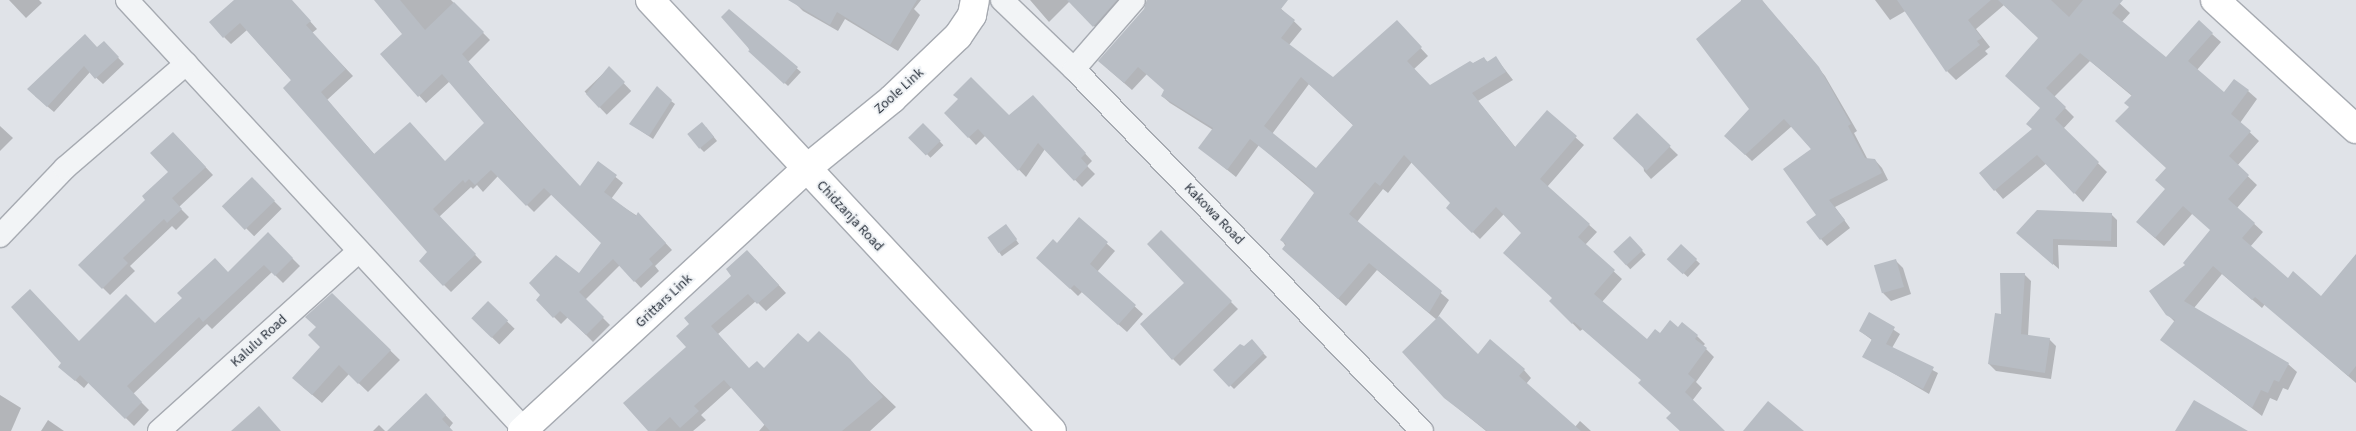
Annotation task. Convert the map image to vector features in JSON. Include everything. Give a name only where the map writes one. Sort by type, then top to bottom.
[{"type":"street","points":[[127,0],[524,430]]},
{"type":"street","name":"Chidzanja Road","points":[[650,0],[1052,431]]},
{"type":"street","name":"Zoole Link","points":[[806,169],[892,99],[958,36],[972,15],[975,0]]},
{"type":"street","name":"Kakowa Road","points":[[1002,0],[1074,69],[1422,431]]},
{"type":"street","points":[[1074,69],[1134,0]]},
{"type":"street","points":[[2216,0],[2356,129]]},
{"type":"street","points":[[0,236],[66,168],[186,64]]},
{"type":"street","name":"Grittars Link","points":[[524,430],[806,169]]},
{"type":"street","name":"Kalulu Road","points":[[159,431],[359,252]]},
{"type":"building","points":[[234,0],[292,0],[311,21],[306,25],[346,69],[321,92],[374,154],[410,122],[445,161],[484,123],[442,74],[418,97],[380,54],[402,34],[374,0],[400,0],[425,30],[454,2],[484,32],[462,54],[514,115],[580,186],[598,161],[617,175],[604,192],[636,216],[638,212],[666,243],[649,259],[653,264],[634,282],[613,259],[579,292],[604,317],[586,335],[560,311],[553,318],[536,300],[540,295],[529,283],[556,255],[579,273],[601,243],[544,188],[526,206],[491,170],[475,185],[469,179],[465,183],[463,180],[433,209],[476,254],[443,286],[419,261],[427,252],[283,88],[291,80],[240,23],[223,38],[209,22]]},
{"type":"building","points":[[788,0],[917,0],[890,45],[837,12],[830,25]]},
{"type":"building","points":[[1067,0],[1117,0],[1093,27]]},
{"type":"building","points":[[1147,0],[1288,0],[1281,9],[1295,20],[1281,38],[1333,77],[1397,20],[1422,47],[1407,61],[1430,85],[1470,61],[1473,63],[1484,57],[1487,62],[1496,56],[1506,72],[1472,93],[1515,147],[1547,110],[1577,136],[1540,179],[1590,224],[1578,237],[1615,270],[1594,294],[1647,339],[1655,329],[1660,333],[1670,320],[1678,327],[1682,322],[1698,335],[1695,339],[1707,348],[1688,374],[1695,380],[1685,392],[1725,431],[1680,431],[1666,418],[1671,413],[1638,383],[1641,380],[1574,322],[1572,324],[1549,301],[1552,298],[1503,253],[1521,233],[1496,207],[1472,233],[1446,208],[1450,203],[1404,155],[1380,186],[1375,182],[1349,214],[1442,291],[1429,313],[1369,263],[1338,299],[1282,249],[1286,244],[1280,240],[1314,193],[1304,182],[1250,139],[1227,170],[1198,148],[1213,128],[1161,96],[1164,90],[1138,67],[1124,83],[1098,61],[1144,9]],"holes":[[[1301,77],[1353,125],[1316,168],[1264,126]]]},
{"type":"building","points":[[1742,0],[1762,0],[1819,67],[1851,124],[1848,126],[1865,158],[1875,159],[1882,173],[1829,200],[1845,220],[1820,240],[1806,222],[1816,215],[1783,169],[1811,149],[1784,119],[1745,155],[1724,136],[1749,109],[1696,39]]},
{"type":"building","points":[[1897,0],[1991,0],[1968,20],[1982,38],[1977,41],[1980,45],[1946,72]]},
{"type":"building","points":[[1998,0],[2051,0],[2069,17],[2083,0],[2123,0],[2112,13],[2166,57],[2199,20],[2213,33],[2188,61],[2224,92],[2234,79],[2249,90],[2231,114],[2251,131],[2229,156],[2249,175],[2228,199],[2255,223],[2242,238],[2288,278],[2293,271],[2321,296],[2356,254],[2356,366],[2348,376],[2255,297],[2252,300],[2213,266],[2184,301],[2289,363],[2279,382],[2274,380],[2268,393],[2261,390],[2252,408],[2160,340],[2175,320],[2166,315],[2149,291],[2185,265],[2183,263],[2210,230],[2183,206],[2155,238],[2136,222],[2165,189],[2155,180],[2166,168],[2115,121],[2129,107],[2124,103],[2132,95],[2080,53],[2046,88],[2066,107],[2055,119],[2099,162],[2074,194],[2037,155],[1994,191],[1979,173],[2032,129],[2026,124],[2040,108],[2005,76],[2038,38]]},
{"type":"building","points":[[729,9],[798,67],[784,84],[748,51],[750,50],[721,17]]},
{"type":"building","points":[[85,34],[97,47],[104,41],[119,57],[95,79],[84,66],[47,107],[27,89]]},
{"type":"building","points":[[609,66],[625,82],[599,108],[586,94]]},
{"type":"building","points":[[971,77],[1009,115],[1033,95],[1086,153],[1081,158],[1088,166],[1074,181],[1038,143],[1018,171],[978,129],[968,138],[944,113],[958,99],[953,95]]},
{"type":"building","points":[[657,86],[672,100],[649,136],[629,124]]},
{"type":"building","points":[[1637,113],[1671,146],[1646,171],[1613,138]]},
{"type":"building","points":[[702,122],[714,137],[699,149],[687,134]]},
{"type":"building","points":[[923,123],[941,141],[926,156],[908,138]]},
{"type":"building","points":[[173,132],[206,167],[172,198],[182,209],[167,223],[164,219],[123,258],[128,263],[102,289],[78,265],[145,200],[142,196],[168,172],[150,153]]},
{"type":"building","points":[[252,177],[275,201],[245,230],[222,206]]},
{"type":"building","points":[[2037,210],[2112,213],[2111,241],[2053,239],[2053,265],[2016,233]]},
{"type":"building","points":[[1079,217],[1108,242],[1090,264],[1136,305],[1118,325],[1074,285],[1070,289],[1036,258],[1053,239],[1057,243]]},
{"type":"building","points":[[1006,224],[1017,239],[999,253],[987,238]]},
{"type":"building","points":[[1161,230],[1232,301],[1172,360],[1140,324],[1184,283],[1147,244]]},
{"type":"building","points":[[268,232],[293,258],[275,276],[264,265],[203,322],[199,317],[127,386],[142,402],[125,419],[80,375],[75,381],[58,367],[61,363],[11,307],[30,289],[79,341],[126,294],[155,323],[182,298],[177,293],[215,258],[228,272]]},
{"type":"building","points":[[1630,236],[1643,250],[1626,266],[1613,252]]},
{"type":"building","points":[[1681,244],[1697,259],[1683,274],[1667,259]]},
{"type":"building","points":[[747,250],[779,285],[757,304],[748,294],[711,326],[749,368],[757,361],[764,368],[798,333],[808,342],[819,331],[850,359],[883,397],[842,431],[770,431],[724,380],[694,406],[699,411],[680,428],[670,417],[655,431],[648,431],[623,403],[686,347],[676,336],[689,324],[684,318],[731,276],[726,269]]},
{"type":"building","points":[[1896,259],[1904,287],[1882,293],[1874,265]]},
{"type":"building","points":[[2000,273],[2025,273],[2021,334],[2050,338],[2045,373],[1988,364],[1995,313],[2001,314]]},
{"type":"building","points":[[332,293],[391,350],[358,384],[339,365],[312,395],[292,378],[320,347],[308,335],[316,327],[305,317]]},
{"type":"building","points":[[488,301],[508,320],[491,338],[471,318]]},
{"type":"building","points":[[1869,312],[1895,327],[1886,344],[1934,367],[1923,389],[1862,357],[1872,339],[1859,331]]},
{"type":"building","points":[[1439,316],[1478,354],[1490,339],[1525,369],[1519,376],[1581,431],[1487,431],[1444,398],[1402,352]]},
{"type":"building","points":[[1252,339],[1264,353],[1229,387],[1213,370],[1240,344],[1244,346]]},
{"type":"building","points":[[426,393],[446,415],[442,419],[453,431],[387,431]]},
{"type":"building","points":[[2194,400],[2248,431],[2175,431]]},
{"type":"building","points":[[1768,401],[1804,431],[1743,431]]},
{"type":"building","points":[[259,406],[281,431],[231,431]]}]
